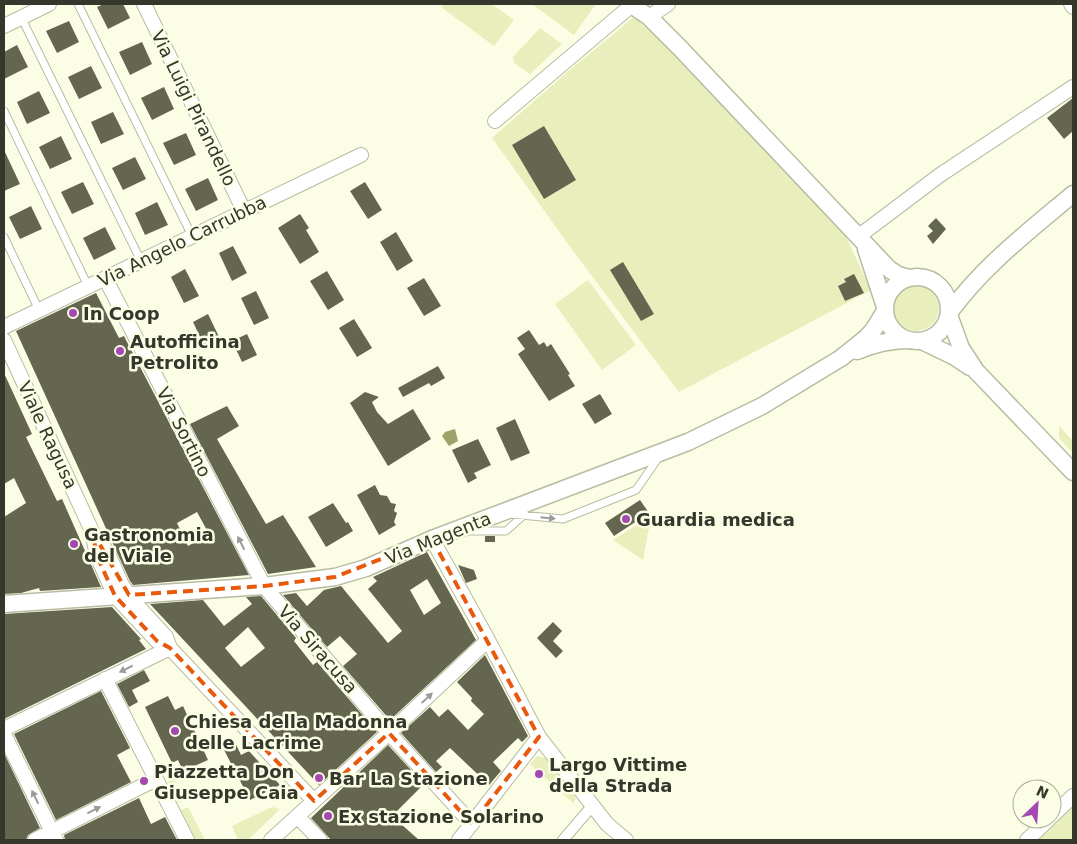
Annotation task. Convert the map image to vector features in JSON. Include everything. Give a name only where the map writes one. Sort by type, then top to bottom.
[{"type":"street","points":[[4,26],[49,4]]},
{"type":"street","name":"Via Luigi Pirandello","points":[[144,4],[244,211]]},
{"type":"street","points":[[495,121],[631,4],[649,17],[890,269],[898,275],[910,278],[925,278],[939,285],[950,285],[959,283],[992,263]]},
{"type":"street","points":[[649,17],[668,4]]},
{"type":"street","points":[[859,236],[940,175],[1073,87]]},
{"type":"street","name":"Via Angelo Carrubba","points":[[4,327],[361,155]]},
{"type":"street","points":[[841,358],[875,344],[891,340],[914,341],[937,335],[942,330],[949,314],[992,263],[1073,194]]},
{"type":"street","points":[[859,236],[869,256],[887,320],[898,336],[955,357],[976,371]]},
{"type":"street","name":"Via Sortino","points":[[105,278],[264,586]]},
{"type":"street","points":[[841,358],[874,329],[885,309],[888,294],[892,288],[903,280],[910,278]]},
{"type":"street","points":[[939,285],[948,298],[949,314],[961,348],[976,371],[1073,472]]},
{"type":"street","name":"Viale Ragusa","points":[[4,340],[92,531],[108,553],[122,585],[122,596],[166,637],[170,648],[314,801]]},
{"type":"street","name":"Via Magenta","points":[[4,604],[264,586],[335,576],[366,568],[454,530],[688,442],[762,406],[841,358]]},
{"type":"street","points":[[432,539],[539,737],[607,824],[626,840]]},
{"type":"street","name":"Via Siracusa","points":[[264,586],[390,733],[472,824]]},
{"type":"street","points":[[271,840],[390,733],[488,640]]},
{"type":"street","points":[[4,729],[170,648]]},
{"type":"street","points":[[105,679],[187,840]]},
{"type":"street","points":[[4,734],[54,836]]},
{"type":"street","points":[[459,840],[539,737]]},
{"type":"street","points":[[35,840],[54,836],[156,778]]},
{"type":"street","points":[[1062,806],[1073,796]]},
{"type":"street","points":[[563,840],[593,805]]},
{"type":"street","points":[[298,816],[320,840]]},
{"type":"street","points":[[1027,840],[1039,829]]},
{"type":"lane","points":[[78,4],[192,236]]},
{"type":"lane","points":[[21,17],[141,261]]},
{"type":"lane","points":[[4,111],[88,286]]},
{"type":"lane","points":[[4,237],[39,310]]},
{"type":"lane","points":[[499,513],[563,519],[636,490],[662,452]]},
{"type":"lane","points":[[454,530],[506,531],[546,495]]},
{"type":"highlighted area","points":[[92,531],[129,595],[264,586],[335,577],[432,539],[539,737],[472,824],[389,733],[314,801],[170,648],[157,641],[115,596],[97,556]]},
{"type":"shaded area","points":[[444,4],[492,4],[514,20],[494,46],[441,7]]},
{"type":"shaded area","points":[[532,4],[596,4],[574,35]]},
{"type":"shaded area","points":[[634,17],[676,55],[840,224],[871,290],[679,392],[576,255],[492,138]]},
{"type":"shaded area","points":[[540,28],[562,44],[530,74],[514,63],[513,57]]},
{"type":"shaded area","points":[[588,280],[636,345],[602,370],[555,304]]},
{"type":"shaded area","points":[[916,285],[929,289],[935,295],[939,308],[935,321],[929,327],[916,331],[903,327],[897,321],[893,308],[897,295],[903,289]]},
{"type":"shaded area","points":[[1059,426],[1073,441],[1073,453],[1059,438]]},
{"type":"shaded area","points":[[455,429],[458,441],[449,446],[442,436],[445,432]]},
{"type":"shaded area","points":[[651,516],[643,560],[613,540]]},
{"type":"shaded area","points":[[537,756],[546,758],[576,799],[573,803],[530,764]]},
{"type":"shaded area","points":[[173,779],[184,800],[178,803],[167,782]]},
{"type":"shaded area","points":[[1073,804],[1073,840],[1035,840],[1047,829],[1062,829],[1062,814]]},
{"type":"shaded area","points":[[188,807],[205,840],[196,840],[181,810]]},
{"type":"shaded area","points":[[272,807],[280,809],[248,840],[238,840],[232,826]]},
{"type":"building","points":[[104,4],[123,4],[130,18],[108,29],[97,7]]},
{"type":"building","points":[[69,21],[79,42],[57,53],[46,31]]},
{"type":"building","points":[[142,42],[152,64],[130,75],[119,52]]},
{"type":"building","points":[[17,45],[28,67],[4,79],[4,52]]},
{"type":"building","points":[[91,66],[102,88],[79,99],[68,77]]},
{"type":"building","points":[[164,87],[174,109],[152,120],[141,98]]},
{"type":"building","points":[[39,91],[50,113],[27,124],[17,102]]},
{"type":"building","points":[[1073,98],[1073,131],[1064,139],[1047,118]]},
{"type":"building","points":[[113,112],[124,134],[101,144],[91,122]]},
{"type":"building","points":[[544,126],[576,180],[544,199],[512,145]]},
{"type":"building","points":[[186,133],[196,155],[174,165],[163,143]]},
{"type":"building","points":[[61,136],[72,159],[50,169],[39,147]]},
{"type":"building","points":[[4,150],[20,184],[4,191]]},
{"type":"building","points":[[135,157],[146,179],[123,190],[112,168]]},
{"type":"building","points":[[208,178],[218,200],[196,211],[185,189]]},
{"type":"building","points":[[83,182],[94,204],[72,214],[61,192]]},
{"type":"building","points":[[365,182],[382,210],[368,219],[350,191]]},
{"type":"building","points":[[157,202],[168,225],[145,235],[135,213]]},
{"type":"building","points":[[31,206],[42,229],[20,239],[9,217]]},
{"type":"building","points":[[300,214],[309,228],[306,230],[319,252],[300,264],[278,228]]},
{"type":"building","points":[[936,218],[946,229],[933,244],[927,236],[933,231],[928,226]]},
{"type":"building","points":[[105,227],[116,249],[94,260],[83,238]]},
{"type":"building","points":[[396,232],[413,261],[397,271],[380,242]]},
{"type":"building","points":[[233,246],[247,273],[232,281],[219,253]]},
{"type":"building","points":[[623,262],[654,314],[641,321],[610,270]]},
{"type":"building","points":[[185,269],[199,296],[184,303],[171,277]]},
{"type":"building","points":[[327,271],[344,300],[328,310],[310,281]]},
{"type":"building","points":[[854,274],[864,293],[845,301],[838,286],[846,282],[844,279]]},
{"type":"building","points":[[424,278],[441,306],[424,316],[407,288]]},
{"type":"building","points":[[256,291],[269,318],[254,325],[241,298]]},
{"type":"building","points":[[96,293],[119,338],[124,336],[249,575],[133,585],[16,331]],"holes":[[[197,512],[209,534],[188,546],[177,523]]]},
{"type":"building","points":[[208,314],[221,341],[206,349],[193,322]]},
{"type":"building","points":[[354,319],[372,348],[357,357],[339,328]]},
{"type":"building","points":[[529,330],[539,345],[544,342],[547,347],[551,344],[570,374],[568,375],[575,386],[549,401],[518,354],[525,349],[517,338]]},
{"type":"building","points":[[247,334],[257,355],[242,362],[232,341]]},
{"type":"building","points":[[438,366],[445,378],[431,386],[429,383],[403,397],[398,388]]},
{"type":"building","points":[[4,373],[32,434],[26,437],[57,501],[62,499],[101,587],[40,591],[39,588],[21,593],[4,594],[4,517],[26,503],[14,478],[4,484]]},
{"type":"building","points":[[365,392],[379,397],[372,402],[377,412],[388,424],[413,409],[431,439],[388,466],[350,403]]},
{"type":"building","points":[[600,394],[612,414],[595,424],[582,404]]},
{"type":"building","points":[[227,406],[239,426],[217,439],[266,524],[283,515],[316,567],[268,574],[190,424]]},
{"type":"building","points":[[515,419],[530,453],[511,461],[496,428]]},
{"type":"building","points":[[478,439],[491,465],[474,473],[477,478],[468,483],[452,450]]},
{"type":"building","points":[[375,485],[380,495],[387,496],[391,503],[396,504],[394,511],[397,513],[394,522],[396,525],[379,535],[357,495]]},
{"type":"building","name":"Guardia medica","points":[[640,500],[649,513],[614,536],[605,523]]},
{"type":"building","points":[[333,503],[353,531],[326,547],[308,517]]},
{"type":"building","points":[[485,536],[495,536],[495,542],[485,542]]},
{"type":"building","points":[[427,552],[476,640],[390,720],[343,666],[357,654],[340,636],[327,647],[283,595],[296,593],[307,606],[324,590],[341,586],[388,643],[402,631],[368,589],[377,581],[373,577]],"holes":[[[427,579],[441,603],[424,615],[410,590]]]},
{"type":"building","points":[[458,565],[474,570],[477,579],[466,583]]},
{"type":"building","points":[[261,596],[296,638],[294,641],[313,665],[317,662],[377,732],[319,785],[150,604],[203,600],[224,626],[252,604],[246,597]],"holes":[[[248,627],[265,648],[241,667],[225,648]]]},
{"type":"building","points":[[112,607],[141,639],[139,640],[146,649],[4,719],[4,614]]},
{"type":"building","points":[[553,622],[562,631],[553,641],[563,651],[556,658],[537,638]]},
{"type":"building","points":[[485,655],[528,736],[522,742],[518,738],[493,762],[501,771],[489,785],[450,748],[436,761],[442,767],[436,772],[401,733],[430,707],[439,717],[448,709],[468,730],[484,714],[471,701],[472,698],[457,682]]},
{"type":"building","points":[[144,670],[150,681],[132,690],[138,702],[129,707],[117,684]]},
{"type":"building","points":[[101,691],[130,748],[117,755],[131,782],[56,820],[14,734]]},
{"type":"building","name":"Chiesa della Madonna delle Lacrime","points":[[168,696],[175,710],[183,706],[208,760],[183,771],[178,760],[172,763],[145,707]]},
{"type":"building","points":[[234,740],[241,755],[249,751],[280,785],[250,800],[222,746]]},
{"type":"building","points":[[388,745],[424,784],[392,816],[419,840],[331,840],[311,818]]},
{"type":"building","points":[[4,753],[40,828],[28,835],[26,840],[4,840]]},
{"type":"building","points":[[139,798],[151,824],[165,817],[177,840],[65,840],[64,835]]},
{"type":"place","name":"In Coop","points":[[73,313]]},
{"type":"place","name":"Autofficina Petrolito","points":[[120,351]]},
{"type":"place","name":"Guardia medica","points":[[626,519]]},
{"type":"place","name":"Gastronomia del Viale","points":[[74,544]]},
{"type":"place","name":"Chiesa della Madonna delle Lacrime","points":[[175,731]]},
{"type":"place","name":"Largo Vittime della Strada","points":[[539,774]]},
{"type":"place","name":"Bar La Stazione","points":[[319,778]]},
{"type":"place","name":"Piazzetta Don Giuseppe Caia","points":[[144,781]]},
{"type":"place","name":"Ex stazione Solarino","points":[[328,816]]}]
